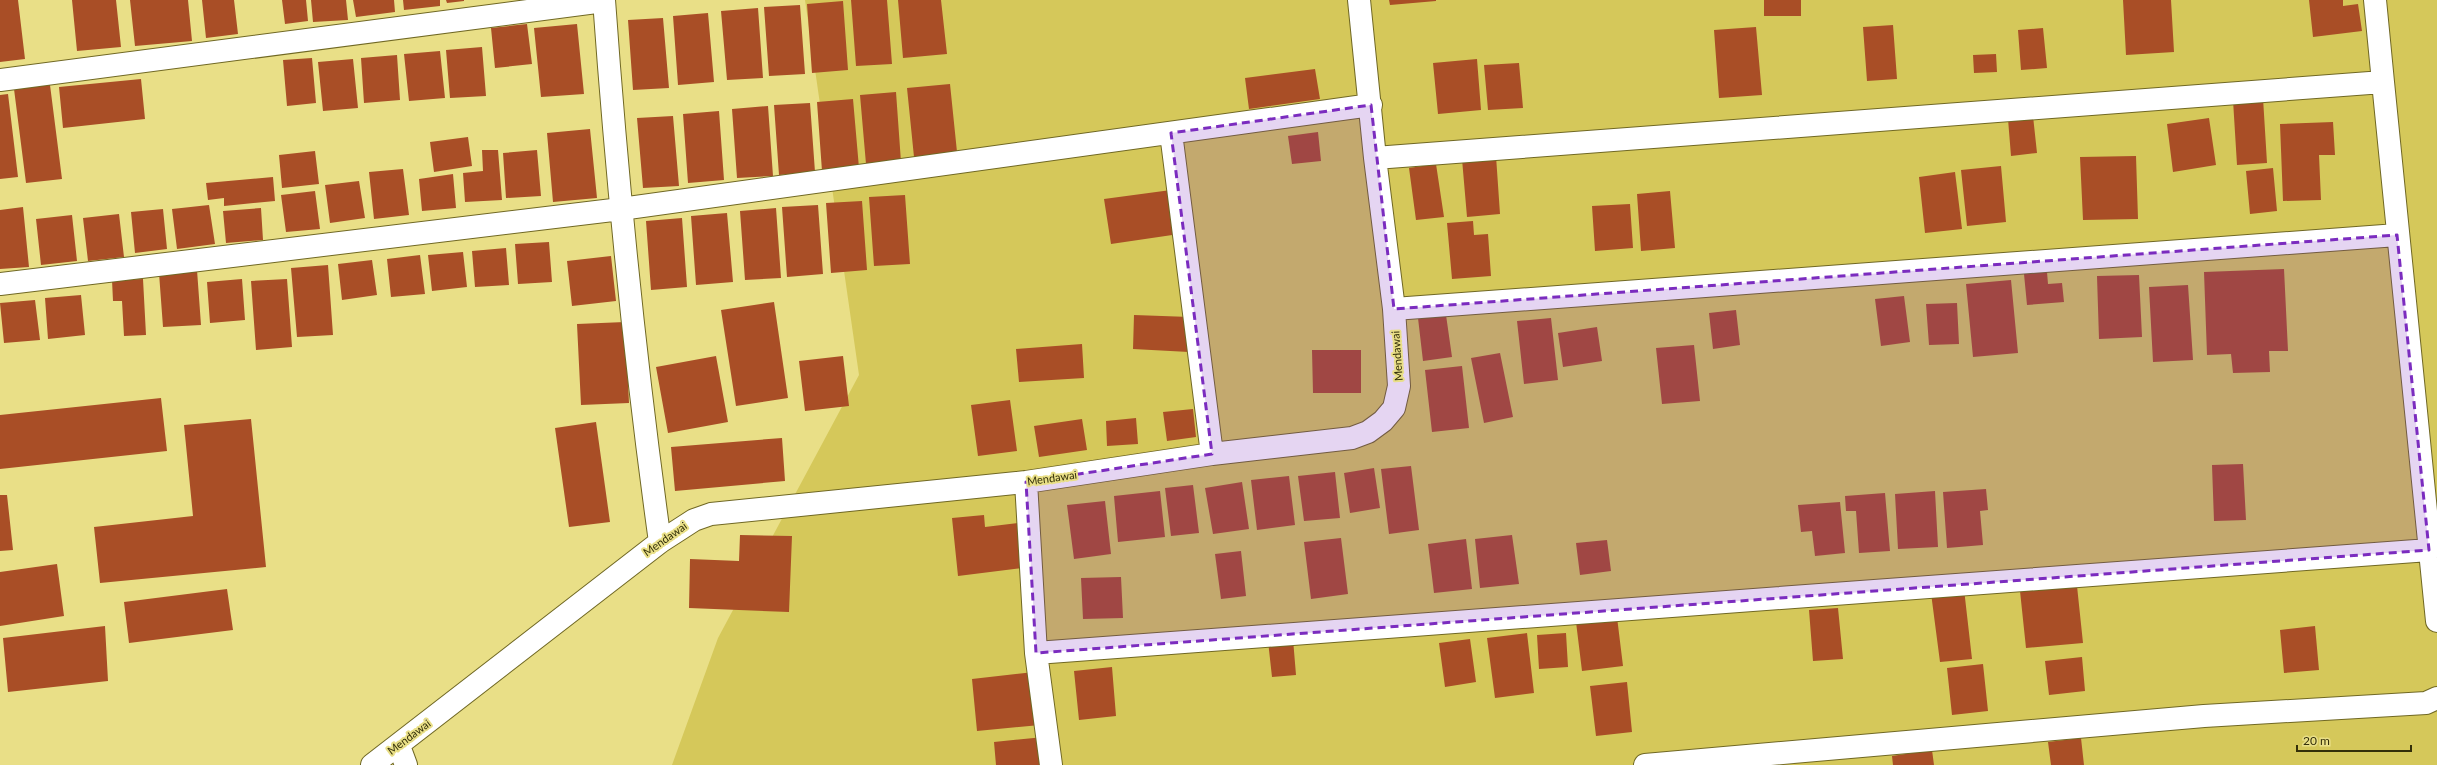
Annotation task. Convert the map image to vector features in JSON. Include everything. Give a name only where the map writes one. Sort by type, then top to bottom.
[{"type":"street","name":"Mendawai","points":[[372,765],[403,755],[660,542],[694,520],[728,510],[1026,482],[1212,454],[1352,438],[1368,432],[1383,421],[1394,408],[1399,386],[1394,309],[1375,158],[1371,105],[1359,0]]},
{"type":"street","points":[[2375,0],[2397,235],[2437,621]]},
{"type":"street","points":[[0,80],[604,1],[612,126],[647,446],[660,542]]},
{"type":"street","points":[[1375,158],[2382,82]]},
{"type":"street","points":[[0,284],[621,209],[1371,105]]},
{"type":"street","points":[[1171,133],[1212,454]]},
{"type":"street","points":[[1394,309],[2397,235]]},
{"type":"street","points":[[1026,482],[1036,653],[1051,765]]},
{"type":"street","points":[[1036,653],[2429,550]]},
{"type":"street","points":[[1645,765],[2204,716],[2426,703],[2437,698]]},
{"type":"highlighted area","points":[[1371,105],[1394,309],[2397,235],[2429,550],[1036,653],[1026,482],[1212,454],[1171,133]]},
{"type":"shaded area","points":[[805,0],[2437,0],[2437,765],[672,765],[718,638],[859,375]]},
{"type":"building","points":[[0,0],[18,0],[25,59],[0,62]]},
{"type":"building","points":[[72,0],[116,0],[121,47],[77,51]]},
{"type":"building","points":[[130,0],[188,0],[192,41],[135,46]]},
{"type":"building","points":[[202,0],[234,0],[238,34],[206,38]]},
{"type":"building","points":[[282,0],[306,0],[308,21],[285,24]]},
{"type":"building","points":[[311,0],[346,0],[348,20],[313,22]]},
{"type":"building","points":[[353,0],[394,0],[395,12],[356,17]]},
{"type":"building","points":[[403,0],[440,0],[440,6],[404,10]]},
{"type":"building","points":[[446,0],[464,0],[464,1],[447,3]]},
{"type":"building","points":[[851,0],[887,0],[892,64],[856,66]]},
{"type":"building","points":[[898,0],[941,0],[947,54],[903,58]]},
{"type":"building","points":[[1389,0],[1436,0],[1436,1],[1390,5]]},
{"type":"building","points":[[1764,0],[1801,0],[1801,16],[1764,16]]},
{"type":"building","points":[[2123,0],[2171,0],[2174,52],[2126,55]]},
{"type":"building","points":[[2309,0],[2343,0],[2343,6],[2358,4],[2362,31],[2313,37]]},
{"type":"building","points":[[843,1],[848,70],[812,73],[807,4]]},
{"type":"building","points":[[800,5],[805,74],[769,76],[764,7]]},
{"type":"building","points":[[758,8],[763,78],[727,80],[721,11]]},
{"type":"building","points":[[708,13],[714,82],[678,85],[673,16]]},
{"type":"building","points":[[663,18],[669,88],[633,90],[628,20]]},
{"type":"building","points":[[527,24],[532,64],[495,68],[491,28]]},
{"type":"building","points":[[577,24],[584,94],[541,97],[534,28]]},
{"type":"building","points":[[1893,25],[1897,79],[1867,81],[1863,27]]},
{"type":"building","points":[[1756,27],[1762,95],[1719,98],[1714,30]]},
{"type":"building","points":[[2043,28],[2047,68],[2021,70],[2018,30]]},
{"type":"building","points":[[482,47],[486,96],[450,98],[446,50]]},
{"type":"building","points":[[440,51],[445,98],[409,101],[404,54]]},
{"type":"building","points":[[1996,54],[1997,72],[1974,73],[1973,55]]},
{"type":"building","points":[[397,55],[400,100],[364,103],[361,58]]},
{"type":"building","points":[[312,58],[316,103],[287,106],[283,60]]},
{"type":"building","points":[[353,59],[358,108],[323,111],[318,62]]},
{"type":"building","points":[[1477,59],[1481,110],[1438,114],[1433,63]]},
{"type":"building","points":[[1519,63],[1523,108],[1488,110],[1484,65]]},
{"type":"building","points":[[1315,69],[1320,99],[1249,109],[1245,78]]},
{"type":"building","points":[[141,79],[145,119],[63,128],[59,87]]},
{"type":"building","points":[[950,84],[957,152],[914,157],[907,88]]},
{"type":"building","points":[[50,85],[62,179],[26,183],[14,89]]},
{"type":"building","points":[[896,92],[901,162],[866,164],[860,95]]},
{"type":"building","points":[[8,94],[18,177],[0,179],[0,95]]},
{"type":"building","points":[[2263,98],[2267,163],[2237,165],[2233,100]]},
{"type":"building","points":[[853,99],[859,168],[822,171],[817,102]]},
{"type":"building","points":[[810,103],[815,172],[779,175],[774,105]]},
{"type":"building","points":[[768,106],[773,176],[737,178],[732,109]]},
{"type":"building","points":[[719,111],[724,180],[688,183],[683,114]]},
{"type":"building","points":[[673,116],[679,186],[643,188],[637,118]]},
{"type":"building","points":[[2033,116],[2037,153],[2011,156],[2008,119]]},
{"type":"building","points":[[2209,118],[2216,165],[2173,172],[2167,124]]},
{"type":"building","points":[[2333,122],[2335,155],[2319,155],[2321,200],[2283,201],[2280,124]]},
{"type":"building","points":[[590,129],[597,198],[553,202],[547,133]]},
{"type":"building","points":[[1318,132],[1321,161],[1292,164],[1288,136]]},
{"type":"building","points":[[468,137],[472,166],[434,172],[430,142]]},
{"type":"building","points":[[482,150],[498,150],[502,200],[465,202],[463,173],[483,171]]},
{"type":"building","points":[[537,150],[541,196],[506,198],[503,153]]},
{"type":"building","points":[[315,151],[319,184],[282,188],[279,155]]},
{"type":"building","points":[[1496,156],[1500,214],[1467,217],[1462,159]]},
{"type":"building","points":[[2136,156],[2138,219],[2083,220],[2080,157]]},
{"type":"building","points":[[1436,164],[1444,217],[1416,220],[1409,168]]},
{"type":"building","points":[[2001,166],[2006,222],[1967,226],[1961,170]]},
{"type":"building","points":[[2273,168],[2277,211],[2250,214],[2246,171]]},
{"type":"building","points":[[403,169],[409,215],[374,219],[369,172]]},
{"type":"building","points":[[1955,172],[1962,229],[1925,233],[1919,177]]},
{"type":"building","points":[[453,174],[456,208],[422,211],[419,179]]},
{"type":"building","points":[[273,177],[275,201],[224,206],[224,198],[208,200],[206,183]]},
{"type":"building","points":[[359,181],[365,218],[330,223],[325,185]]},
{"type":"building","points":[[1171,190],[1179,234],[1111,244],[1104,199]]},
{"type":"building","points":[[315,191],[320,229],[286,232],[281,195]]},
{"type":"building","points":[[1670,191],[1675,248],[1641,251],[1637,194]]},
{"type":"building","points":[[905,195],[910,264],[874,266],[869,197]]},
{"type":"building","points":[[862,201],[867,270],[831,273],[826,203]]},
{"type":"building","points":[[1630,204],[1633,248],[1595,251],[1592,206]]},
{"type":"building","points":[[209,205],[215,244],[177,249],[172,209]]},
{"type":"building","points":[[818,205],[823,274],[787,277],[782,207]]},
{"type":"building","points":[[23,207],[29,267],[0,269],[0,210]]},
{"type":"building","points":[[261,208],[263,240],[226,243],[223,211]]},
{"type":"building","points":[[776,208],[781,278],[745,280],[740,211]]},
{"type":"building","points":[[163,209],[167,249],[135,253],[131,212]]},
{"type":"building","points":[[727,213],[733,282],[696,285],[691,216]]},
{"type":"building","points":[[119,214],[124,257],[88,261],[83,218]]},
{"type":"building","points":[[72,215],[77,261],[41,265],[36,219]]},
{"type":"building","points":[[682,218],[687,287],[651,290],[646,221]]},
{"type":"building","points":[[1473,221],[1474,235],[1488,234],[1491,276],[1452,279],[1447,223]]},
{"type":"building","points":[[549,242],[552,282],[518,284],[515,244]]},
{"type":"building","points":[[506,248],[509,285],[475,287],[472,251]]},
{"type":"building","points":[[463,252],[467,287],[432,291],[428,255]]},
{"type":"building","points":[[420,255],[425,294],[391,297],[387,259]]},
{"type":"building","points":[[611,256],[616,301],[572,306],[567,261]]},
{"type":"building","points":[[372,260],[377,295],[342,300],[338,264]]},
{"type":"building","points":[[328,265],[333,335],[297,337],[291,268]]},
{"type":"building","points":[[2284,269],[2288,351],[2269,351],[2270,372],[2233,373],[2231,354],[2207,355],[2204,272]]},
{"type":"building","points":[[197,270],[201,325],[163,327],[159,273]]},
{"type":"building","points":[[2047,272],[2048,284],[2062,283],[2064,302],[2027,305],[2024,274]]},
{"type":"building","points":[[2139,275],[2142,337],[2099,339],[2097,276]]},
{"type":"building","points":[[143,279],[146,335],[124,336],[122,301],[113,301],[112,280]]},
{"type":"building","points":[[242,279],[245,320],[210,323],[207,282]]},
{"type":"building","points":[[287,279],[292,347],[256,350],[251,281]]},
{"type":"building","points":[[2011,280],[2018,353],[1973,357],[1966,284]]},
{"type":"building","points":[[2188,285],[2193,360],[2153,362],[2149,287]]},
{"type":"building","points":[[81,295],[85,335],[48,339],[45,298]]},
{"type":"building","points":[[1904,296],[1910,342],[1881,346],[1875,299]]},
{"type":"building","points":[[35,300],[40,340],[4,343],[0,303]]},
{"type":"building","points":[[774,302],[788,398],[736,406],[721,310]]},
{"type":"building","points":[[1957,303],[1959,344],[1929,345],[1926,304]]},
{"type":"building","points":[[1736,310],[1740,345],[1713,349],[1709,313]]},
{"type":"building","points":[[1134,315],[1190,317],[1189,352],[1133,349]]},
{"type":"building","points":[[1446,315],[1452,357],[1423,361],[1418,318]]},
{"type":"building","points":[[1551,318],[1558,380],[1524,384],[1517,321]]},
{"type":"building","points":[[625,322],[629,403],[581,405],[577,324]]},
{"type":"building","points":[[1597,327],[1602,361],[1563,367],[1558,333]]},
{"type":"building","points":[[1082,344],[1084,378],[1019,382],[1016,349]]},
{"type":"building","points":[[1694,345],[1700,401],[1662,404],[1656,348]]},
{"type":"building","points":[[1312,350],[1361,350],[1361,393],[1313,393]]},
{"type":"building","points":[[1500,353],[1513,417],[1484,423],[1471,358]]},
{"type":"building","points":[[716,356],[728,422],[668,433],[656,367]]},
{"type":"building","points":[[843,356],[849,406],[805,411],[799,361]]},
{"type":"building","points":[[1462,366],[1469,428],[1432,432],[1425,370]]},
{"type":"building","points":[[161,398],[167,451],[0,469],[0,415]]},
{"type":"building","points":[[1010,400],[1017,451],[978,456],[971,405]]},
{"type":"building","points":[[1193,409],[1196,437],[1167,441],[1163,412]]},
{"type":"building","points":[[1136,418],[1138,444],[1107,446],[1106,421]]},
{"type":"building","points":[[251,419],[266,567],[100,583],[94,527],[193,516],[184,425]]},
{"type":"building","points":[[1082,419],[1087,450],[1039,457],[1034,426]]},
{"type":"building","points":[[596,422],[610,522],[569,527],[555,428]]},
{"type":"building","points":[[782,438],[785,481],[675,491],[671,447]]},
{"type":"building","points":[[2243,464],[2246,520],[2214,521],[2212,465]]},
{"type":"building","points":[[1411,466],[1419,530],[1389,534],[1381,469]]},
{"type":"building","points":[[1374,468],[1380,508],[1350,513],[1344,473]]},
{"type":"building","points":[[1335,472],[1340,518],[1304,521],[1298,476]]},
{"type":"building","points":[[1289,476],[1295,525],[1257,530],[1251,480]]},
{"type":"building","points":[[1242,482],[1249,529],[1213,534],[1205,488]]},
{"type":"building","points":[[1193,485],[1199,533],[1171,536],[1165,488]]},
{"type":"building","points":[[1986,489],[1988,510],[1980,511],[1983,545],[1947,548],[1943,492]]},
{"type":"building","points":[[1160,491],[1165,537],[1118,542],[1114,496]]},
{"type":"building","points":[[1935,491],[1938,547],[1898,549],[1895,494]]},
{"type":"building","points":[[1885,493],[1890,551],[1859,553],[1856,511],[1846,511],[1845,496]]},
{"type":"building","points":[[0,495],[7,495],[13,550],[0,551]]},
{"type":"building","points":[[1105,501],[1111,554],[1074,559],[1067,505]]},
{"type":"building","points":[[1840,502],[1845,553],[1815,556],[1812,531],[1801,532],[1798,505]]},
{"type":"building","points":[[984,515],[985,527],[1018,523],[1023,568],[958,576],[952,518]]},
{"type":"building","points":[[740,535],[792,536],[789,612],[689,608],[690,559],[739,561]]},
{"type":"building","points":[[1512,535],[1519,584],[1480,588],[1475,539]]},
{"type":"building","points":[[1341,538],[1348,594],[1311,599],[1304,542]]},
{"type":"building","points":[[1466,539],[1472,589],[1434,593],[1428,544]]},
{"type":"building","points":[[1607,540],[1611,571],[1580,575],[1576,543]]},
{"type":"building","points":[[1241,551],[1246,596],[1221,599],[1215,554]]},
{"type":"building","points":[[57,564],[64,616],[0,626],[0,572]]},
{"type":"building","points":[[1121,577],[1123,618],[1083,619],[1081,578]]},
{"type":"building","points":[[2077,586],[2083,643],[2026,648],[2020,591]]},
{"type":"building","points":[[227,589],[233,630],[129,643],[124,602]]},
{"type":"building","points":[[1964,589],[1972,659],[1940,662],[1931,593]]},
{"type":"building","points":[[1838,608],[1843,659],[1813,661],[1809,610]]},
{"type":"building","points":[[1617,617],[1623,666],[1582,671],[1576,622]]},
{"type":"building","points":[[105,626],[108,681],[8,692],[3,638]]},
{"type":"building","points":[[2315,626],[2319,670],[2284,673],[2280,630]]},
{"type":"building","points":[[1527,633],[1534,693],[1495,698],[1487,638]]},
{"type":"building","points":[[1566,633],[1568,667],[1539,669],[1537,635]]},
{"type":"building","points":[[1293,639],[1296,675],[1272,677],[1268,641]]},
{"type":"building","points":[[1470,639],[1476,682],[1445,687],[1439,643]]},
{"type":"building","points":[[2082,657],[2085,691],[2049,695],[2045,661]]},
{"type":"building","points":[[1983,664],[1988,711],[1952,715],[1947,668]]},
{"type":"building","points":[[1112,667],[1116,716],[1079,720],[1074,671]]},
{"type":"building","points":[[1034,672],[1040,725],[977,731],[972,679]]},
{"type":"building","points":[[1627,682],[1632,732],[1596,736],[1590,686]]},
{"type":"building","points":[[1044,737],[1047,765],[996,765],[994,742]]},
{"type":"building","points":[[2081,738],[2084,765],[2051,765],[2048,742]]},
{"type":"building","points":[[1932,750],[1934,765],[1893,765],[1892,756]]}]
